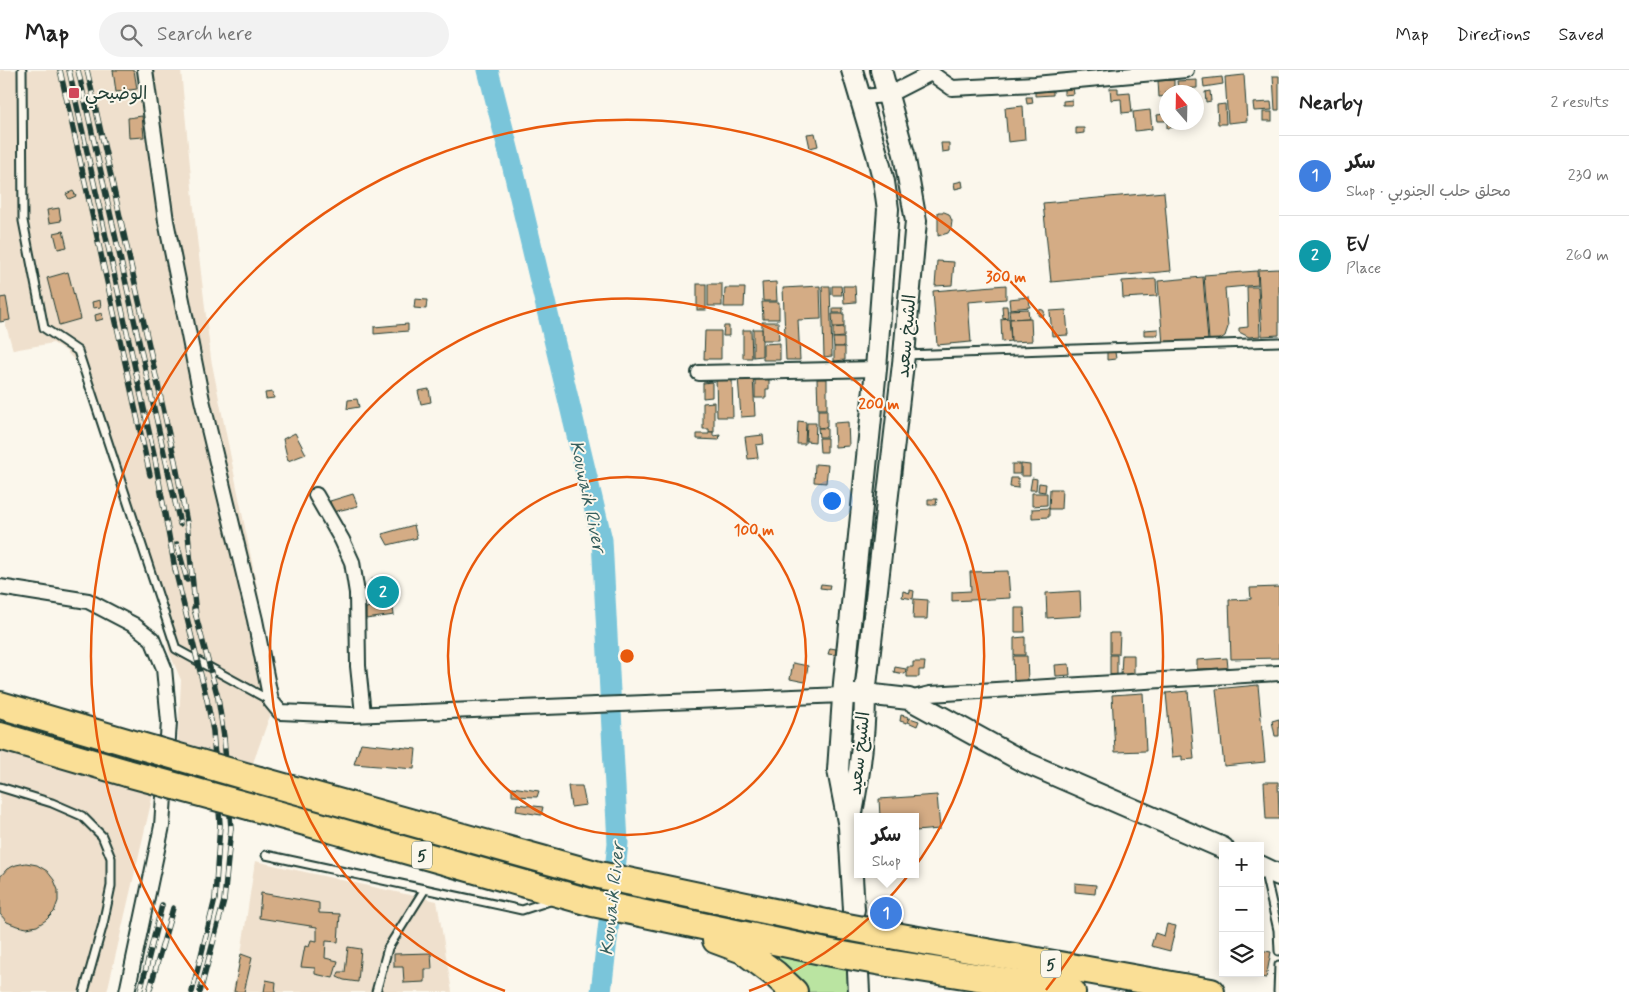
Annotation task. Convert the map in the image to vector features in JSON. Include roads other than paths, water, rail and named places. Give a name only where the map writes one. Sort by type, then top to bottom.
[{"type":"highway","name":"5","points":[[0,705],[599,875],[826,923],[1212,992]]},
{"type":"highway","name":"5","points":[[0,736],[593,903],[826,952],[1072,992]]},
{"type":"highway","points":[[643,913],[744,950],[775,974],[794,992]]},
{"type":"main road","name":"الشيخ سعيد","points":[[849,827],[838,770],[843,695],[876,369],[888,209],[877,154],[852,70]]},
{"type":"main road","name":"الشيخ سعيد","points":[[849,827],[860,776],[865,694],[904,355],[916,221],[904,154],[880,70]]},
{"type":"main road","points":[[843,695],[865,694],[909,699],[1022,762],[1219,846]]},
{"type":"main road","points":[[849,827],[854,910]]},
{"type":"main road","points":[[858,972],[859,992]]},
{"type":"street","points":[[145,70],[168,231],[202,400],[255,620],[271,701],[280,712],[363,714],[843,695]]},
{"type":"street","points":[[860,97],[888,95],[931,71],[952,88],[1044,83],[1186,70]]},
{"type":"street","points":[[699,373],[876,369]]},
{"type":"street","points":[[316,495],[342,540],[352,562],[357,593],[358,666],[363,714]]},
{"type":"street","points":[[0,587],[88,601],[134,625],[152,639],[164,668],[170,722],[162,826],[126,992]]},
{"type":"street","points":[[909,699],[930,694],[1279,673]]},
{"type":"lane","points":[[22,70],[24,220],[44,328],[78,351],[176,649],[271,701]]},
{"type":"lane","points":[[904,355],[1279,342]]},
{"type":"lane","points":[[0,787],[52,803],[82,816],[102,836],[111,858],[111,886],[103,924],[84,992]]},
{"type":"lane","points":[[266,855],[522,910],[567,896]]},
{"type":"lane","points":[[1268,870],[1278,930],[1279,951]]},
{"type":"lane","points":[[376,992],[388,948],[425,889]]},
{"type":"lane","points":[[1278,992],[1279,965]]},
{"type":"waterway","name":"Kouwaik River","points":[[488,70],[602,540],[618,843],[601,992]]},
{"type":"railway","points":[[60,70],[150,475]]},
{"type":"railway","points":[[69,70],[154,454],[175,569],[213,731],[220,824],[215,899],[192,992]]},
{"type":"railway","points":[[78,70],[180,524]]},
{"type":"railway","points":[[87,70],[175,461],[187,523],[196,616]]},
{"type":"railway","points":[[177,544],[187,580]]},
{"type":"railway","points":[[194,609],[218,698],[224,737],[231,828],[224,901],[200,992]]},
{"type":"railway","points":[[140,992],[162,905]]},
{"type":"railway","points":[[149,992],[173,908]]},
{"type":"place","name":"الوضيحي","points":[[74,93]]},
{"type":"place","name":"EV","points":[[383,592]]},
{"type":"place","name":"سكر","points":[[886,913]]}]
